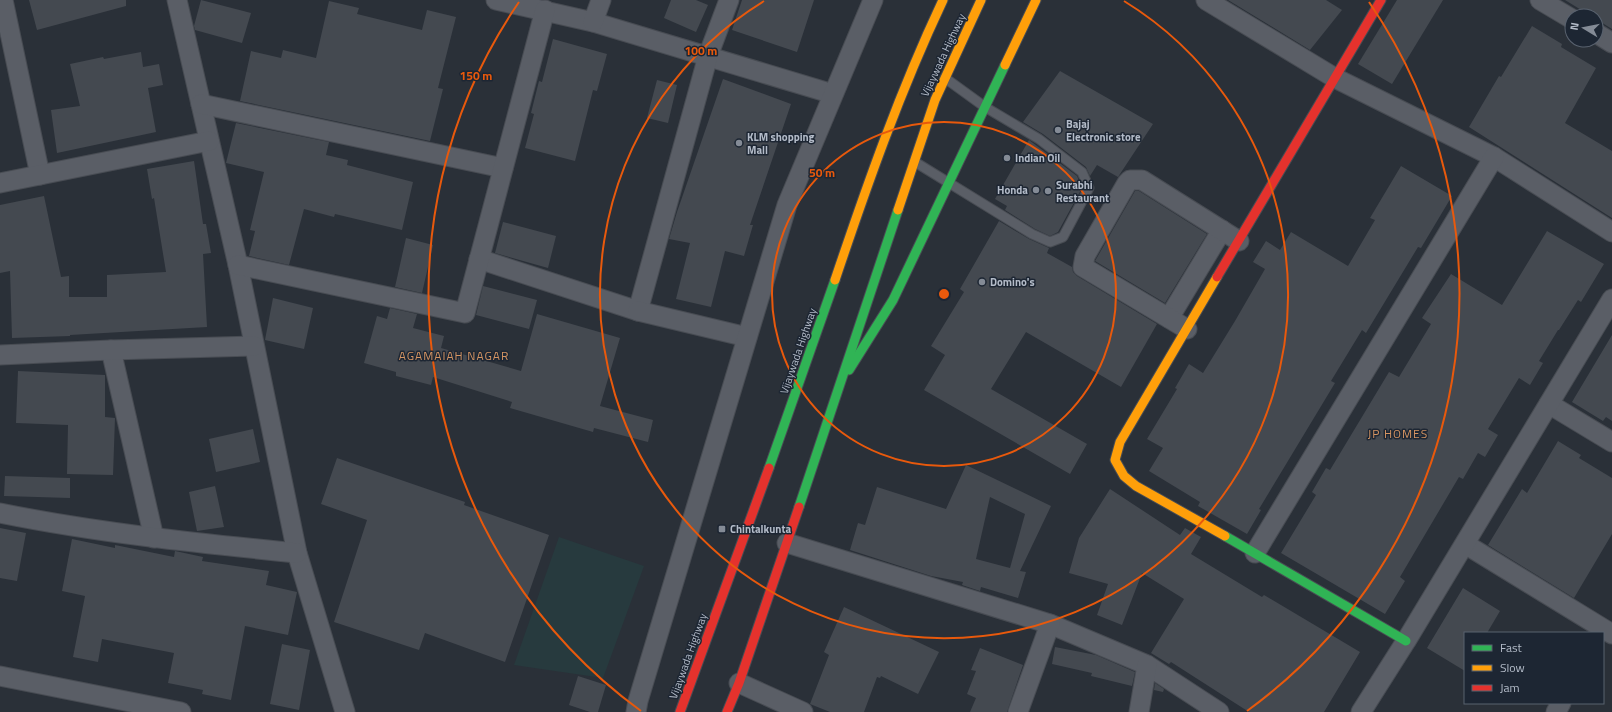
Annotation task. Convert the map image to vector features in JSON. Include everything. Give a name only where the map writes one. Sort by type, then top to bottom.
[{"type":"main road","name":"Vijaywada Highway","points":[[680,712],[800,380],[896,105],[918,50],[943,0]]},
{"type":"main road","name":"Vijaywada Highway","points":[[727,712],[787,543],[934,100],[981,0]]},
{"type":"main road","points":[[840,384],[893,300],[1036,0]]},
{"type":"main road","points":[[1382,0],[1120,442],[1115,460],[1124,476],[1136,486],[1406,641]]},
{"type":"street","points":[[3,0],[40,175]]},
{"type":"street","points":[[177,0],[238,265],[297,553],[345,712]]},
{"type":"street","points":[[496,0],[593,22],[834,94]]},
{"type":"street","points":[[593,22],[601,0]]},
{"type":"street","points":[[638,311],[708,56],[729,0]]},
{"type":"street","points":[[636,712],[638,701],[787,205],[873,0]]},
{"type":"street","points":[[1206,0],[1335,78],[1494,157],[1612,232]]},
{"type":"street","points":[[1540,0],[1564,14]]},
{"type":"street","points":[[238,265],[465,313],[545,10]]},
{"type":"street","points":[[201,104],[503,168]]},
{"type":"street","points":[[0,182],[209,141]]},
{"type":"street","points":[[1255,553],[1494,157]]},
{"type":"street","points":[[1187,330],[1083,267],[1085,256],[1127,183],[1130,180],[1142,180],[1239,241]]},
{"type":"street","points":[[1169,318],[1222,230]]},
{"type":"street","points":[[479,259],[638,311],[747,336]]},
{"type":"street","points":[[1361,712],[1406,641],[1612,299]]},
{"type":"street","points":[[0,355],[254,346]]},
{"type":"street","points":[[111,350],[154,538]]},
{"type":"street","points":[[1549,404],[1612,442]]},
{"type":"street","points":[[0,512],[37,520],[154,538],[297,553]]},
{"type":"street","points":[[787,543],[1050,624],[1147,665],[1219,712]]},
{"type":"street","points":[[1464,544],[1607,633]]},
{"type":"street","points":[[1018,712],[1050,624]]},
{"type":"street","points":[[1139,712],[1147,665]]},
{"type":"street","points":[[0,676],[182,712]]},
{"type":"street","points":[[738,683],[803,712]]},
{"type":"lane","points":[[914,161],[1032,234],[1050,242],[1063,237],[1089,188],[1082,172],[1039,139],[985,107],[944,78]]},
{"type":"green space","points":[[559,537],[644,566],[603,678],[514,665]]},
{"type":"building","points":[[29,0],[126,0],[126,6],[37,30]]},
{"type":"building","points":[[201,0],[251,13],[242,43],[195,30],[194,26]]},
{"type":"building","points":[[671,0],[696,0],[708,5],[696,32],[664,18]]},
{"type":"building","points":[[742,0],[814,0],[797,52],[732,30]]},
{"type":"building","points":[[1228,0],[1326,0],[1342,10],[1310,50]]},
{"type":"building","points":[[1397,0],[1443,0],[1392,84],[1358,64]]},
{"type":"building","points":[[1565,0],[1612,0],[1612,29],[1604,24],[1604,8],[1578,8]]},
{"type":"building","points":[[329,1],[359,8],[357,14],[422,30],[427,10],[456,17],[438,88],[443,89],[430,141],[240,101],[251,51],[281,58],[283,50],[316,58]]},
{"type":"building","points":[[1532,26],[1562,44],[1561,47],[1596,68],[1565,123],[1612,151],[1612,218],[1469,127],[1499,76],[1501,77]]},
{"type":"building","points":[[553,39],[607,54],[597,91],[593,90],[575,161],[525,148],[534,114],[531,113],[539,81],[542,82]]},
{"type":"building","points":[[141,52],[143,67],[159,64],[163,85],[148,88],[156,132],[57,153],[51,110],[80,106],[70,64],[103,57],[104,59]]},
{"type":"building","points":[[1060,71],[1153,124],[1118,177],[1097,165],[1090,176],[1086,167],[1043,134],[1023,122]]},
{"type":"building","points":[[723,79],[791,104],[750,225],[753,225],[744,256],[725,251],[711,307],[676,299],[690,243],[669,239]]},
{"type":"building","points":[[657,80],[677,85],[668,123],[647,118]]},
{"type":"building","points":[[236,123],[329,142],[326,155],[348,160],[347,165],[413,182],[402,230],[335,214],[334,217],[304,209],[289,265],[249,256],[255,231],[250,230],[264,172],[226,163]]},
{"type":"building","points":[[1029,140],[1077,176],[1082,188],[1058,232],[1050,236],[1035,229],[1005,210],[1007,206],[995,199]]},
{"type":"building","points":[[194,161],[203,224],[206,224],[211,253],[203,254],[207,327],[70,336],[12,338],[10,271],[0,273],[0,205],[44,196],[61,277],[69,276],[69,297],[107,297],[107,275],[166,272],[154,198],[152,199],[147,169]]},
{"type":"building","points":[[1401,166],[1452,196],[1421,248],[1418,247],[1366,333],[1362,330],[1331,381],[1335,383],[1259,509],[1261,510],[1247,534],[1198,506],[1200,502],[1149,471],[1163,448],[1147,439],[1177,389],[1175,388],[1189,364],[1203,373],[1235,321],[1265,269],[1253,262],[1266,241],[1280,250],[1291,232],[1348,266],[1375,220],[1370,218]]},
{"type":"building","points":[[1135,191],[1139,191],[1207,234],[1165,303],[1095,261]]},
{"type":"building","points":[[999,221],[1029,239],[1049,248],[1047,253],[1072,267],[1073,272],[1077,276],[1157,324],[1121,387],[1026,332],[991,389],[1087,444],[1070,474],[924,390],[945,355],[931,346],[964,292],[960,289]]},
{"type":"building","points":[[503,222],[556,236],[548,268],[495,253]]},
{"type":"building","points":[[1547,231],[1604,264],[1581,302],[1578,300],[1539,361],[1543,363],[1530,385],[1519,378],[1488,429],[1498,435],[1485,457],[1478,453],[1463,479],[1459,477],[1400,577],[1405,581],[1385,614],[1281,553],[1316,495],[1312,492],[1326,468],[1330,470],[1389,372],[1399,377],[1431,324],[1422,318],[1451,274],[1502,305]]},
{"type":"building","points":[[406,238],[433,245],[422,293],[395,287]]},
{"type":"building","points":[[483,286],[537,300],[529,329],[476,315]]},
{"type":"building","points":[[273,298],[313,308],[304,349],[265,340]]},
{"type":"building","points":[[390,308],[417,314],[413,328],[444,336],[441,348],[521,371],[537,314],[620,338],[600,406],[653,420],[648,442],[594,428],[593,432],[510,408],[512,402],[433,377],[431,385],[396,376],[396,372],[364,363],[377,316],[387,319]]},
{"type":"building","points":[[1612,335],[1612,421],[1606,417],[1603,421],[1572,402]]},
{"type":"building","points":[[18,371],[105,375],[105,417],[115,418],[113,475],[67,474],[68,425],[16,423]]},
{"type":"building","points":[[253,429],[260,462],[216,472],[209,439]]},
{"type":"building","points":[[1558,441],[1581,455],[1579,458],[1612,478],[1612,534],[1574,598],[1488,545],[1522,489],[1527,493]]},
{"type":"building","points":[[337,458],[465,502],[464,505],[549,535],[505,662],[425,633],[419,650],[334,622],[367,520],[321,504]]},
{"type":"building","points":[[966,465],[1051,506],[1020,571],[1026,572],[1018,598],[981,587],[980,591],[962,585],[963,582],[931,576],[850,550],[858,523],[865,525],[877,487],[946,509]],"holes":[[[990,497],[1025,514],[1010,568],[976,559]]]},
{"type":"building","points":[[5,476],[70,478],[70,498],[4,496]]},
{"type":"building","points":[[215,486],[224,527],[197,531],[189,492]]},
{"type":"building","points":[[1110,489],[1180,535],[1185,528],[1201,537],[1191,554],[1262,597],[1264,595],[1360,652],[1324,712],[1249,712],[1171,662],[1169,664],[1151,653],[1184,599],[1142,573],[1122,625],[1097,615],[1108,584],[1069,573],[1079,538]]},
{"type":"building","points":[[0,528],[26,533],[17,581],[0,578]]},
{"type":"building","points":[[72,539],[115,548],[115,545],[174,557],[175,551],[203,557],[202,561],[269,571],[266,585],[297,592],[288,635],[245,626],[231,700],[202,694],[203,690],[168,683],[174,653],[102,639],[98,662],[73,657],[85,596],[62,591]]},
{"type":"building","points":[[1463,588],[1500,611],[1488,632],[1464,632],[1464,670],[1427,648]]},
{"type":"building","points":[[844,607],[939,652],[918,694],[881,676],[880,678],[877,677],[864,712],[830,712],[810,704],[829,655],[824,652]]},
{"type":"building","points":[[282,644],[310,650],[299,710],[270,704]]},
{"type":"building","points":[[1055,647],[1096,655],[1135,672],[1132,686],[1091,676],[1092,673],[1052,664]]},
{"type":"building","points":[[980,648],[1023,665],[1007,712],[970,712],[976,698],[967,694],[976,671],[971,670]]},
{"type":"building","points":[[578,676],[606,685],[598,712],[590,712],[569,705]]},
{"type":"building","points":[[1155,683],[1164,689],[1163,692],[1154,690]]},
{"type":"traffic: fast","points":[[849,370],[893,300],[1005,65]]},
{"type":"traffic: fast","points":[[799,507],[898,210]]},
{"type":"traffic: fast","points":[[769,468],[835,280]]},
{"type":"traffic: fast","points":[[1225,536],[1406,641]]},
{"type":"traffic: slow","points":[[835,280],[859,209],[898,104],[943,0]]},
{"type":"traffic: slow","points":[[898,210],[935,100],[981,0]]},
{"type":"traffic: slow","points":[[1005,65],[1036,0]]},
{"type":"traffic: slow","points":[[1217,277],[1120,442],[1115,460],[1124,476],[1136,486],[1225,536]]},
{"type":"traffic: jam","points":[[1217,277],[1381,0]]},
{"type":"traffic: jam","points":[[680,712],[769,468]]},
{"type":"traffic: jam","points":[[727,712],[739,683],[799,507]]},
{"type":"place","name":"Bajaj Electronic store","points":[[1058,130]]},
{"type":"place","name":"KLM shopping Mall","points":[[739,143]]},
{"type":"place","name":"Indian Oil","points":[[1007,158]]},
{"type":"place","name":"Honda","points":[[1036,190]]},
{"type":"place","name":"Surabhi Restaurant","points":[[1048,191]]},
{"type":"place","name":"Domino's","points":[[982,282]]},
{"type":"place","name":"Chintalkunta","points":[[722,529]]},
{"type":"district","name":"AGAMAIAH NAGAR","points":[[454,355]]},
{"type":"district","name":"JP HOMES","points":[[1398,433]]}]
